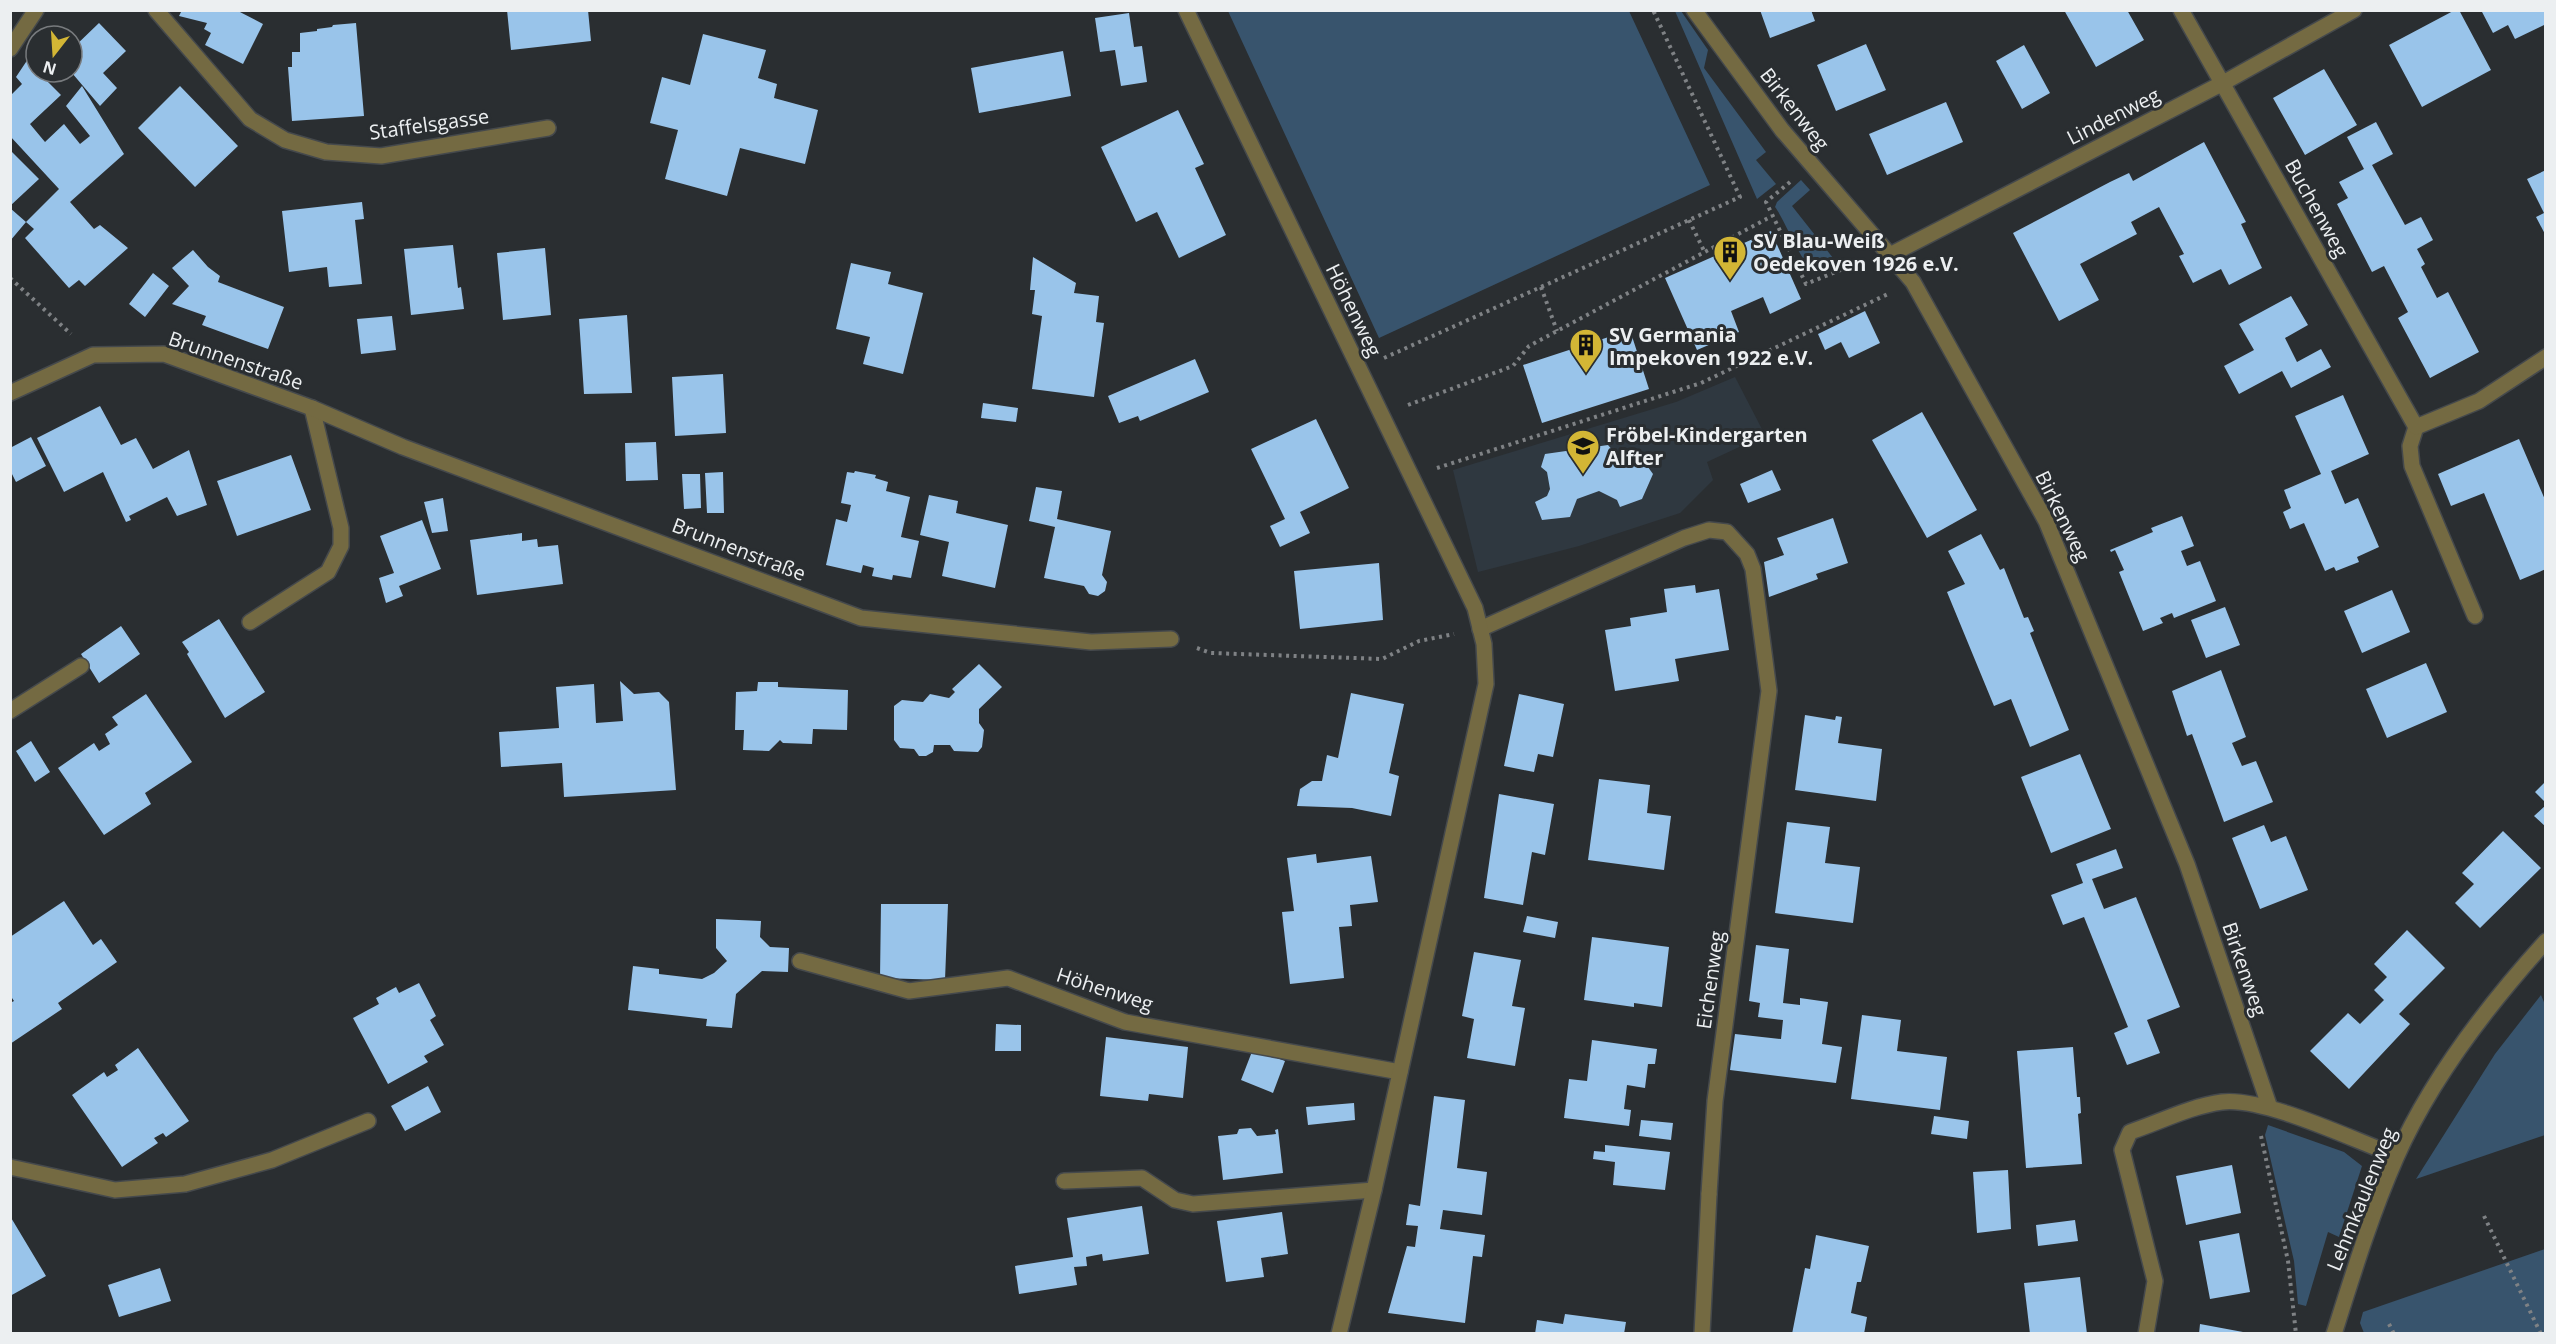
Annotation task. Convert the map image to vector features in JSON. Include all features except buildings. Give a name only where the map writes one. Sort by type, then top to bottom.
[{"type":"street","points":[[10,49],[36,10]]},
{"type":"street","name":"Staffelsgasse","points":[[156,10],[250,119],[285,140],[326,152],[381,156],[548,128]]},
{"type":"street","name":"Höhenweg","points":[[1186,10],[1475,608],[1484,644],[1486,684],[1374,1190],[1339,1334]]},
{"type":"street","name":"Birkenweg","points":[[1694,10],[1782,130],[1913,282],[2046,521],[2187,864],[2270,1108]]},
{"type":"street","name":"Buchenweg","points":[[2181,10],[2416,427]]},
{"type":"street","name":"Lindenweg","points":[[1890,255],[2223,83],[2354,10]]},
{"type":"street","name":"Brunnenstraße","points":[[10,393],[93,354],[164,354],[312,408],[403,447],[861,618],[1091,642],[1171,639]]},
{"type":"street","points":[[2475,616],[2412,466],[2410,446],[2416,427],[2479,401],[2546,357]]},
{"type":"street","name":"Brunnenstraße","points":[[250,622],[328,572],[341,546],[341,528],[312,408]]},
{"type":"street","name":"Eichenweg","points":[[1480,629],[1684,538],[1709,530],[1727,532],[1747,554],[1757,585],[1769,691],[1715,1101],[1702,1334]]},
{"type":"street","points":[[10,711],[81,666]]},
{"type":"street","name":"Lehmkaulenweg","points":[[2334,1334],[2368,1228],[2397,1156],[2437,1083],[2457,1053],[2546,941]]},
{"type":"street","name":"Höhenweg","points":[[800,961],[909,991],[1008,978],[1125,1022],[1400,1072]]},
{"type":"street","points":[[2146,1334],[2155,1281],[2122,1150],[2130,1132],[2208,1104],[2238,1101],[2270,1108],[2397,1156]]},
{"type":"street","points":[[10,1167],[115,1190],[185,1184],[272,1160],[368,1121]]},
{"type":"street","points":[[1064,1181],[1142,1178],[1175,1200],[1193,1204],[1374,1190]]},
{"type":"path","points":[[1373,363],[1740,196],[1653,10]]},
{"type":"path","points":[[1811,164],[1766,202],[1806,284],[1865,260],[1890,255]]},
{"type":"path","points":[[1401,407],[1513,366],[1528,346],[1772,216]]},
{"type":"path","points":[[1689,220],[1705,253]]},
{"type":"path","points":[[10,278],[93,354]]},
{"type":"path","points":[[1411,477],[1701,383],[1913,282]]},
{"type":"path","points":[[1541,287],[1557,331]]},
{"type":"path","points":[[1171,639],[1212,652],[1382,659],[1419,641],[1450,636]]},
{"type":"path","points":[[2254,1103],[2288,1261],[2296,1334]]},
{"type":"path","points":[[2484,1216],[2541,1334]]},
{"type":"path","points":[[2389,1324],[2394,1334]]},
{"type":"shaded area","points":[[1228,11],[1629,11],[1710,185],[1379,338]]},
{"type":"shaded area","points":[[1675,11],[1681,11],[1708,50],[1704,68],[1766,152],[1756,160],[1776,184],[1757,199]]},
{"type":"shaded area","points":[[1801,180],[1810,190],[1792,206],[1837,263],[1821,271],[1815,271],[1805,262],[1775,207],[1777,202]]},
{"type":"shaded area","name":"Fröbel-Kindergarten Alfter","points":[[1735,377],[1765,435],[1707,462],[1713,480],[1680,513],[1579,546],[1478,572],[1453,470],[1676,402]]},
{"type":"shaded area","points":[[2541,995],[2546,1007],[2545,1135],[2416,1179],[2495,1054]]},
{"type":"shaded area","points":[[2268,1125],[2344,1152],[2362,1166],[2339,1237],[2328,1232],[2306,1306],[2298,1304],[2294,1261],[2265,1135]]},
{"type":"shaded area","points":[[2545,1249],[2545,1333],[2364,1333],[2360,1323],[2363,1312]]},
{"type":"place","name":"SV Blau-Weiß Oedekoven 1926 e.V.","points":[[1730,281]]},
{"type":"place","name":"SV Germania Impekoven 1922 e.V.","points":[[1586,374]]},
{"type":"place","name":"Fröbel-Kindergarten Alfter","points":[[1583,475]]}]
